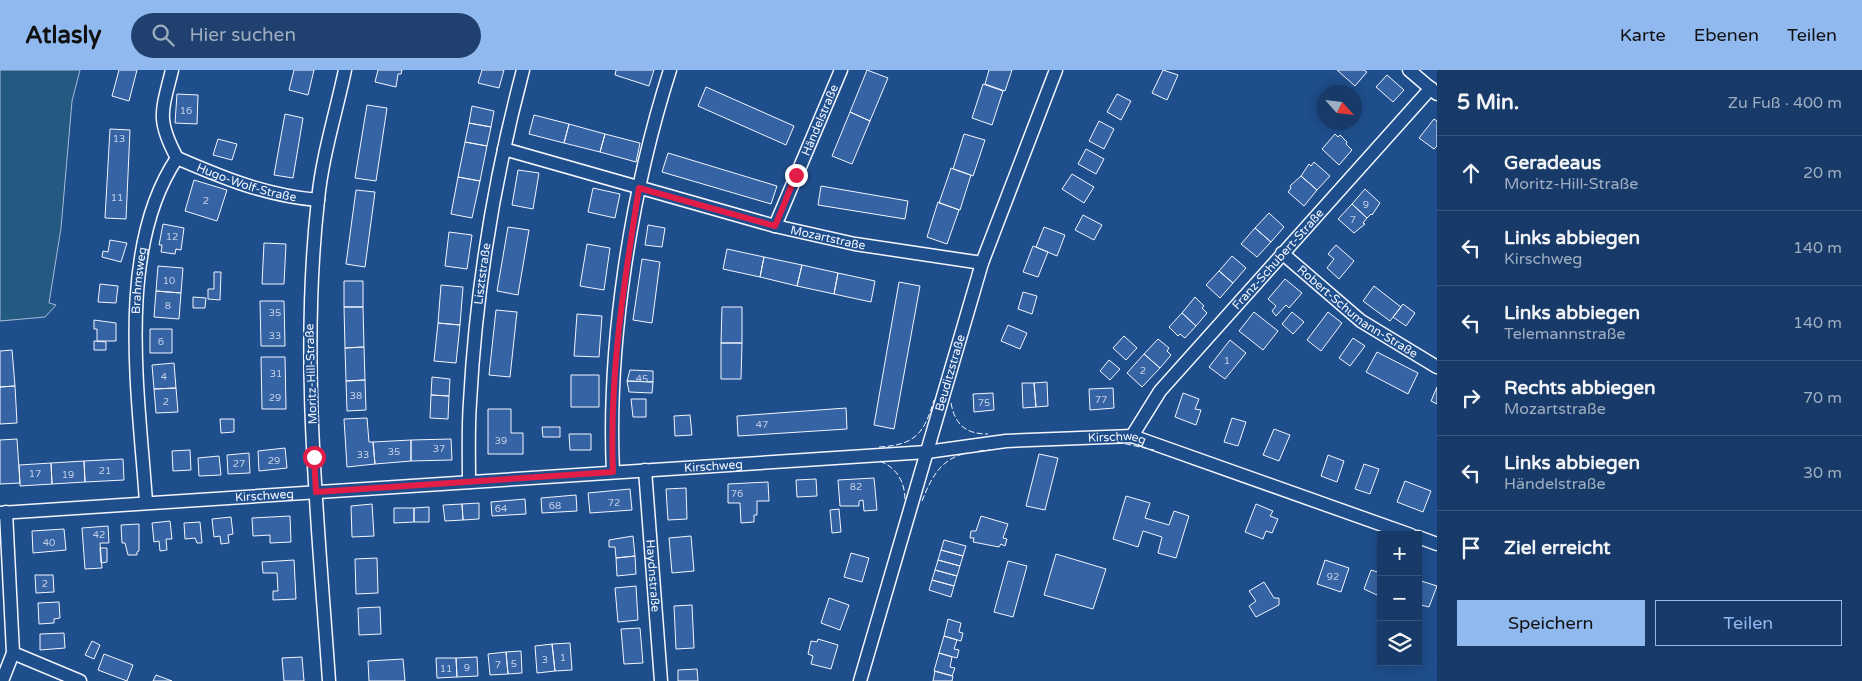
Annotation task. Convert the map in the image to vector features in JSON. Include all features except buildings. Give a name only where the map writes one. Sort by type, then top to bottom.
[{"type":"street","points":[[172,70],[162,109],[162,121],[167,140],[178,158]]},
{"type":"street","name":"Moritz-Hill-Straße","points":[[330,681],[316,492],[309,330],[318,200],[345,70]]},
{"type":"street","name":"Lisztstraße","points":[[469,482],[470,404],[477,310],[488,226],[523,70]]},
{"type":"street","points":[[613,472],[612,416],[621,302],[639,188],[651,135],[670,70]]},
{"type":"street","name":"Händelstraße","points":[[775,226],[841,70]]},
{"type":"street","name":"Beuditzstraße","points":[[860,681],[982,263],[1056,70]]},
{"type":"street","points":[[1409,70],[1434,91]]},
{"type":"street","name":"Franz-Schubert-Straße","points":[[1132,436],[1160,391],[1282,253],[1434,91]]},
{"type":"street","name":"Mozartstraße","points":[[504,149],[775,226],[855,244],[982,263]]},
{"type":"street","name":"Hugo-Wolf-Straße","points":[[178,158],[236,183],[258,190],[283,196],[318,200]]},
{"type":"street","name":"Brahmsweg","points":[[146,502],[135,348],[138,281],[152,209],[167,172],[178,158]]},
{"type":"street","name":"Robert-Schumann-Straße","points":[[1282,253],[1361,321],[1437,367]]},
{"type":"street","name":"Kirschweg","points":[[3,513],[146,502],[927,452],[1006,441],[1132,436],[1400,531]]},
{"type":"street","name":"Haydnstraße","points":[[645,470],[661,681]]},
{"type":"street","points":[[2,681],[13,653],[3,513]]},
{"type":"street","points":[[1422,538],[1437,544]]},
{"type":"street","points":[[13,653],[80,681]]},
{"type":"shaded area","points":[[0,70],[80,70],[72,101],[61,228],[49,303],[56,305],[45,317],[0,321]]},
{"type":"fence","points":[[879,447],[901,444],[916,436],[922,429],[934,400]]},
{"type":"fence","points":[[951,403],[955,417],[963,427],[980,434],[988,434]]},
{"type":"fence","points":[[1117,442],[1154,450]]},
{"type":"fence","points":[[979,451],[990,450]]},
{"type":"fence","points":[[922,501],[929,484],[938,470],[950,459],[967,453]]},
{"type":"fence","points":[[880,461],[899,476],[905,493],[905,500]]},
{"type":"route","points":[[314,457],[316,492],[613,472],[612,416],[621,302],[639,188],[775,226],[796,175]]}]
